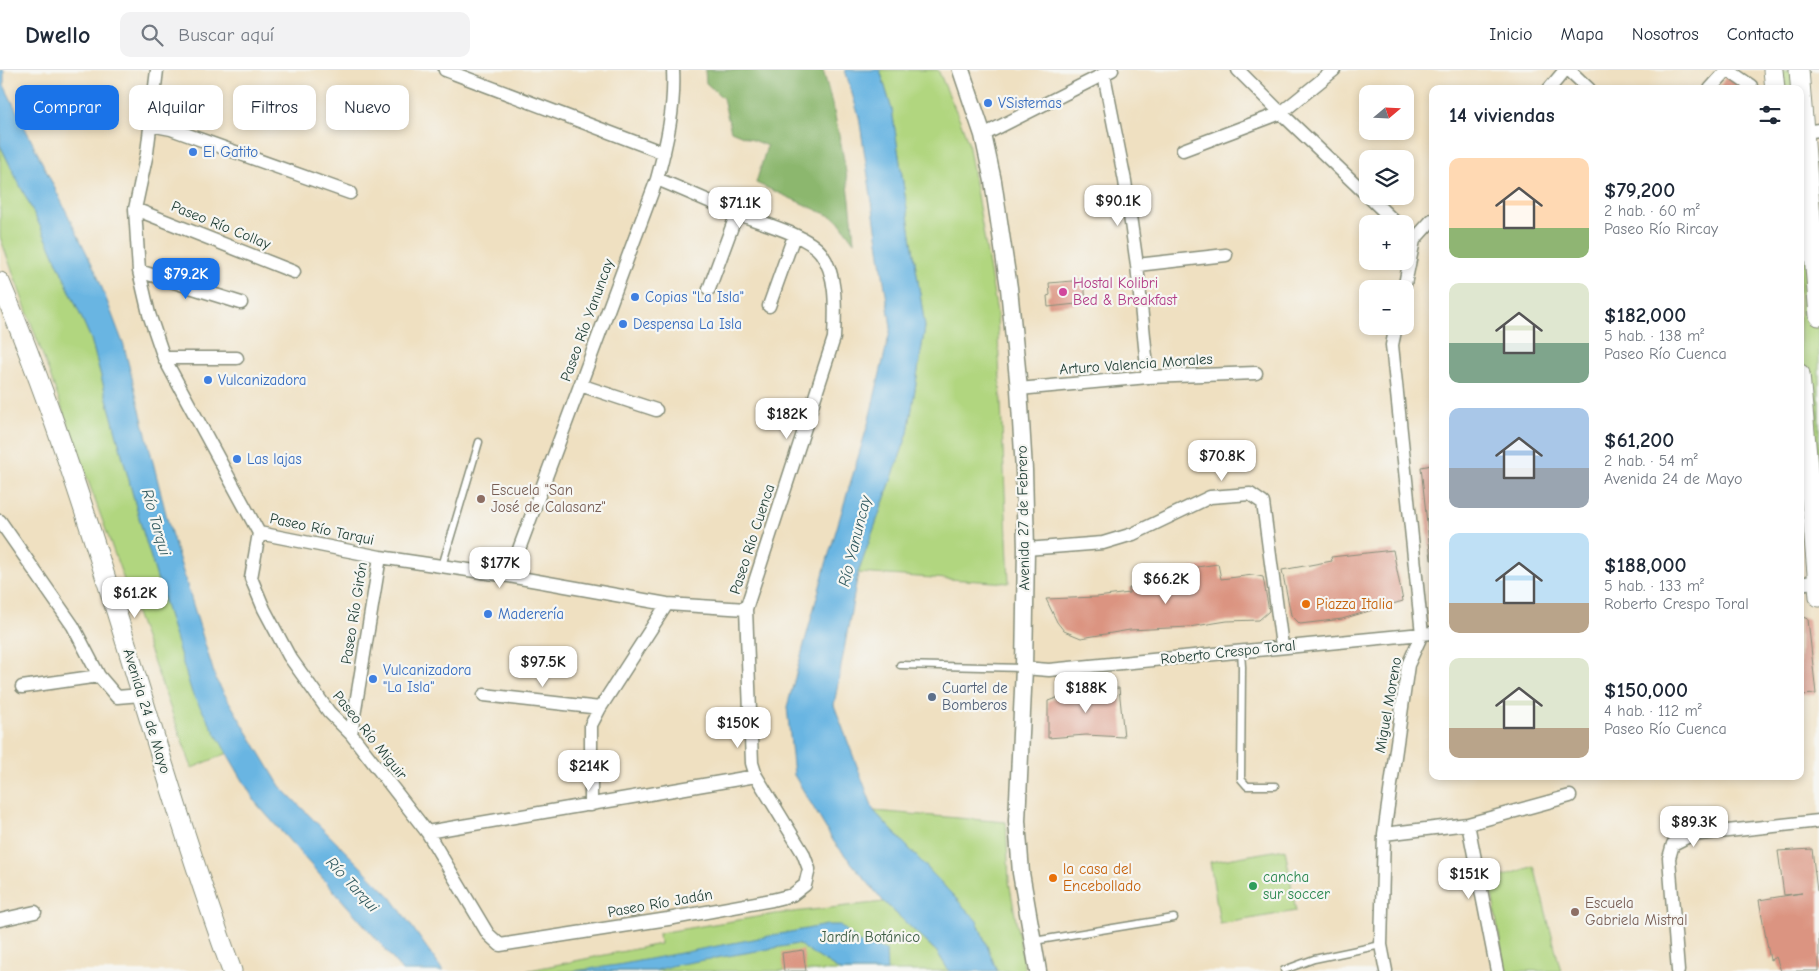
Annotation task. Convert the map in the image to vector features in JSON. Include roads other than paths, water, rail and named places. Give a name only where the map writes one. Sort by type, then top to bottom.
[{"type":"main road","points":[[1774,70],[1775,85]]},
{"type":"main road","points":[[1799,70],[1802,85]]},
{"type":"main road","points":[[1804,93],[1812,131],[1806,236],[1819,316]]},
{"type":"main road","name":"Avenida 24 de Mayo","points":[[0,282],[59,433],[213,919],[232,971]]},
{"type":"main road","points":[[1804,454],[1819,581],[1819,597]]},
{"type":"street","name":"Paseo Río Tarqui","points":[[155,85],[157,70]]},
{"type":"street","points":[[445,70],[664,153]]},
{"type":"street","name":"Paseo Río Yanuncay","points":[[509,576],[657,178],[664,153],[674,91],[673,70]]},
{"type":"street","name":"Avenida 27 de Febrero","points":[[961,70],[983,135],[1000,220],[1019,389],[1026,549],[1024,668],[1017,821],[1021,873],[1038,971]]},
{"type":"street","points":[[1238,70],[1359,187]]},
{"type":"street","points":[[1183,150],[1281,113],[1334,70]]},
{"type":"street","points":[[1552,85],[1565,70]]},
{"type":"street","points":[[1569,70],[1585,85]]},
{"type":"street","points":[[1714,85],[1728,70],[1749,85]]},
{"type":"street","points":[[983,135],[1108,72],[1137,264],[1148,377]]},
{"type":"street","name":"Paseo Río Tarqui","points":[[149,130],[147,153],[135,209],[140,271],[149,314],[164,358],[260,533],[380,557],[509,576],[668,604],[746,609]]},
{"type":"street","points":[[176,130],[350,194]]},
{"type":"street","points":[[657,178],[794,236],[769,306]]},
{"type":"street","points":[[1377,205],[1388,215]]},
{"type":"street","name":"Paseo Río Collay","points":[[135,209],[294,272]]},
{"type":"street","points":[[709,289],[737,213]]},
{"type":"street","points":[[1414,233],[1429,222]]},
{"type":"street","name":"Paseo Río Cuenca","points":[[794,236],[806,240],[820,252],[830,271],[836,307],[834,338],[746,609],[752,763],[756,776],[804,853],[809,869]]},
{"type":"street","points":[[1137,264],[1226,255]]},
{"type":"street","points":[[140,271],[241,303]]},
{"type":"street","points":[[1394,335],[1392,345],[1427,634]]},
{"type":"street","points":[[164,358],[237,358]]},
{"type":"street","name":"Arturo Valencia Morales","points":[[1019,389],[1148,377],[1256,373]]},
{"type":"street","points":[[580,385],[656,410]]},
{"type":"street","points":[[1026,549],[1103,543],[1132,534],[1210,497],[1250,494],[1263,503],[1282,646]]},
{"type":"street","points":[[0,521],[73,626],[99,676],[117,696],[141,695]]},
{"type":"street","name":"Paseo Río Miguir","points":[[260,533],[251,578],[289,656],[328,712],[351,734],[427,832],[488,934],[500,945]]},
{"type":"street","name":"Paseo Río Girón","points":[[351,734],[380,557]]},
{"type":"street","points":[[1804,583],[1819,581]]},
{"type":"street","points":[[592,805],[591,725],[600,708],[668,604]]},
{"type":"street","name":"Roberto Crespo Toral","points":[[1024,668],[1049,670],[1282,646],[1427,634]]},
{"type":"street","name":"Miguel Moreno","points":[[1386,971],[1381,945],[1384,834],[1408,665],[1427,634]]},
{"type":"street","points":[[22,687],[99,676]]},
{"type":"street","points":[[484,695],[600,708]]},
{"type":"street","points":[[427,832],[756,776]]},
{"type":"street","points":[[1384,834],[1468,824],[1570,796]]},
{"type":"street","points":[[1665,971],[1678,969],[1669,858],[1673,844],[1691,835],[1819,820]]},
{"type":"street","points":[[1468,824],[1497,971]]},
{"type":"street","name":"Paseo Río Jadán","points":[[500,945],[668,919],[792,895],[806,886],[809,869]]},
{"type":"street","points":[[0,920],[36,912]]},
{"type":"lane","points":[[442,566],[479,442]]},
{"type":"lane","points":[[1241,651],[1241,779],[1247,786],[1275,786]]},
{"type":"lane","points":[[900,664],[1024,668]]},
{"type":"lane","points":[[1032,941],[1174,918]]},
{"type":"lane","points":[[1284,970],[1314,959],[1381,945]]},
{"type":"water","name":"Río Tarqui","points":[[0,70],[4,70],[4,85],[15,107],[15,130],[26,130],[96,272],[124,346],[169,526],[216,680],[280,786],[391,897],[443,971],[402,971],[381,944],[256,803],[192,693],[141,525],[91,339],[50,246],[0,145]]},
{"type":"water","name":"Río Yanuncay","points":[[845,70],[880,70],[892,110],[925,327],[908,433],[858,573],[834,705],[874,811],[977,921],[997,971],[949,971],[937,952],[884,902],[834,842],[794,775],[787,707],[826,564],[868,424],[891,327],[859,117]]},
{"type":"water","points":[[827,925],[840,925],[860,943],[886,950],[887,971],[840,971],[798,944],[675,965],[654,971],[574,971],[618,965]]},
{"type":"place","name":"VSistemas","points":[[988,103]]},
{"type":"place","name":"El Gatito","points":[[193,152]]},
{"type":"place","name":"Hostal Kolibri Bed & Breakfast","points":[[1063,292]]},
{"type":"place","name":"Copias \"La Isla\"","points":[[635,297]]},
{"type":"place","name":"Despensa La Isla","points":[[623,324]]},
{"type":"place","name":"Vulcanizadora","points":[[208,380]]},
{"type":"place","name":"Las lajas","points":[[237,459]]},
{"type":"place","name":"Escuela \"San José de Calasanz\"","points":[[481,499]]},
{"type":"place","name":"Piazza Italia","points":[[1306,604]]},
{"type":"place","name":"Maderería","points":[[488,614]]},
{"type":"place","name":"Vulcanizadora \"La Isla\"","points":[[373,679]]},
{"type":"place","name":"Cuartel de Bomberos","points":[[932,697]]},
{"type":"place","name":"la casa del Encebollado","points":[[1053,878]]},
{"type":"place","name":"cancha sur soccer","points":[[1253,886]]},
{"type":"place","name":"Escuela Gabriela Mistral","points":[[1575,912]]},
{"type":"park label","name":"Jardín Botánico","points":[[870,937]]}]
